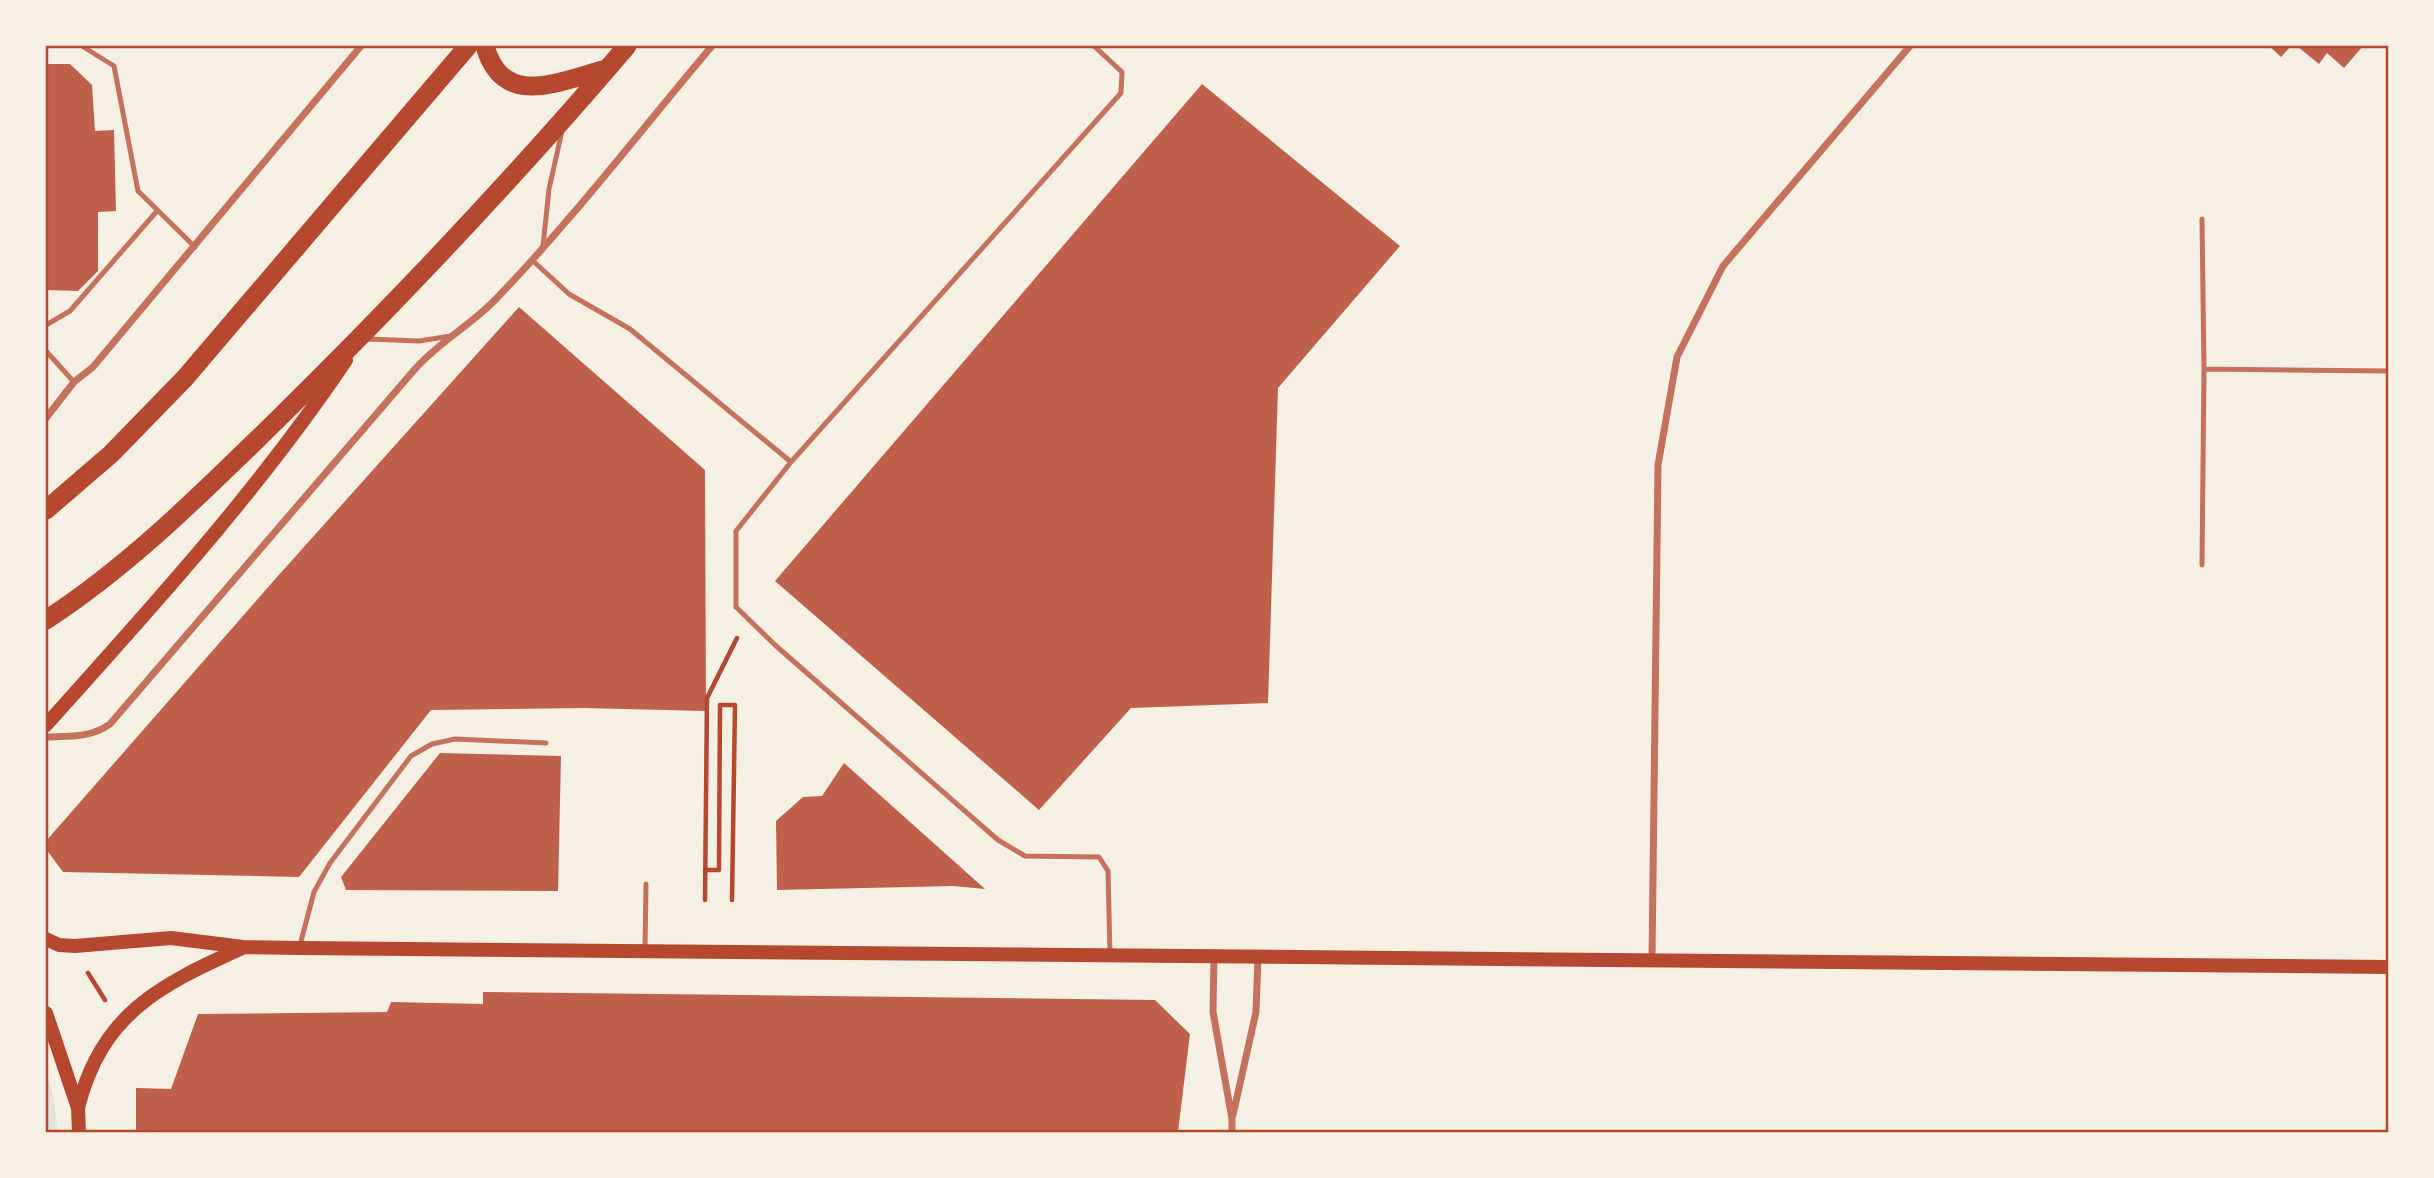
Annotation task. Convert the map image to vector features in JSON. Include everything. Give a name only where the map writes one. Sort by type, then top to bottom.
[{"type":"highway","points":[[46,510],[111,454],[177,386],[468,46]]},
{"type":"highway","points":[[485,46],[497,72],[503,79],[515,85],[540,85],[607,69]]},
{"type":"highway","points":[[46,620],[82,596],[153,539],[361,338],[470,224],[627,46]]},
{"type":"main road","points":[[46,725],[157,602],[252,489],[320,399],[361,338]]},
{"type":"main road","points":[[46,939],[60,945],[81,946],[171,938],[243,947],[299,948],[2389,967]]},
{"type":"main road","points":[[78,1108],[91,1067],[114,1029],[133,1009],[178,979],[243,947]]},
{"type":"main road","points":[[46,1013],[78,1108],[79,1132]]},
{"type":"street","points":[[46,418],[74,382],[93,367],[195,247],[361,46]]},
{"type":"street","points":[[46,737],[83,735],[96,732],[110,724],[428,354],[484,310],[532,260],[712,46]]},
{"type":"street","points":[[1652,960],[1658,465],[1677,357],[1723,266],[1910,46]]},
{"type":"street","points":[[1214,956],[1213,1012],[1232,1132]]},
{"type":"street","points":[[1232,1119],[1256,1012],[1258,957]]},
{"type":"lane","points":[[82,46],[114,66],[138,191],[195,247]]},
{"type":"lane","points":[[1094,46],[1122,72],[1121,93],[791,463],[736,530],[736,607],[775,645],[998,840],[1026,856],[1099,857],[1108,871],[1110,955]]},
{"type":"lane","points":[[543,246],[549,189],[565,118]]},
{"type":"lane","points":[[46,325],[70,311],[157,211]]},
{"type":"lane","points":[[2202,219],[2202,565]]},
{"type":"lane","points":[[532,260],[569,294],[630,329],[791,463]]},
{"type":"lane","points":[[361,338],[419,341],[451,336]]},
{"type":"lane","points":[[46,351],[74,382]]},
{"type":"lane","points":[[2204,369],[2389,371]]},
{"type":"lane","points":[[299,948],[314,892],[330,863],[411,757],[432,744],[455,738],[546,743]]},
{"type":"lane","points":[[645,952],[646,884]]},
{"type":"path","points":[[705,900],[707,698],[747,618]]},
{"type":"path","points":[[705,870],[719,870],[720,705],[734,705],[732,900]]},
{"type":"path","points":[[84,967],[105,1000]]},
{"type":"shaded area","points":[[46,1067],[54,1102],[58,1132],[46,1132]]},
{"type":"building","points":[[2269,46],[2291,46],[2281,57]]},
{"type":"building","points":[[2297,46],[2363,46],[2344,68],[2327,53],[2319,64]]},
{"type":"building","points":[[46,64],[70,64],[92,85],[95,131],[114,130],[116,211],[98,212],[98,271],[78,291],[46,290]]},
{"type":"building","points":[[1202,84],[1400,246],[1278,388],[1268,703],[1131,708],[1039,810],[775,581]]},
{"type":"building","points":[[519,307],[705,470],[706,711],[584,708],[431,710],[299,877],[63,872],[46,849],[46,841],[277,577]]},
{"type":"building","points":[[440,753],[561,756],[558,891],[346,890],[341,877]]},
{"type":"building","points":[[844,763],[985,889],[953,886],[777,890],[776,821],[803,797],[822,796]]},
{"type":"building","points":[[483,992],[1155,1000],[1190,1034],[1178,1132],[136,1132],[136,1088],[171,1089],[198,1014],[387,1012],[391,1002],[483,1004]]}]
